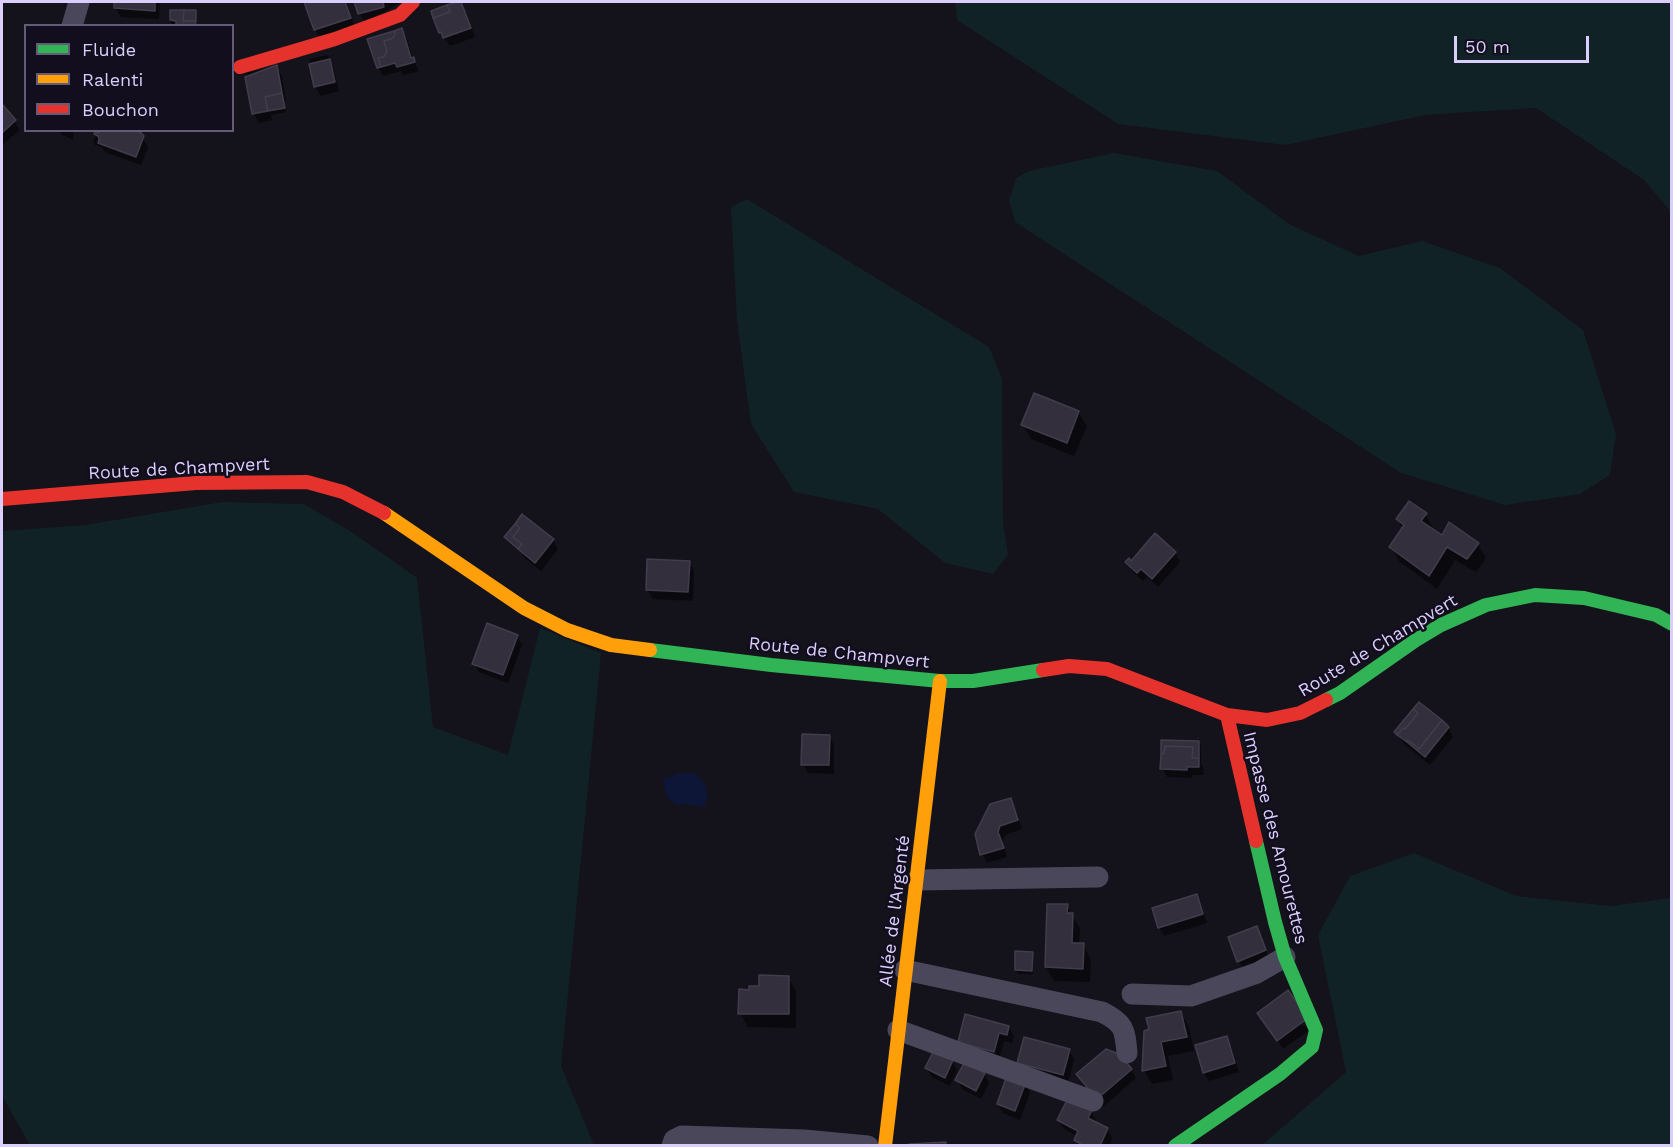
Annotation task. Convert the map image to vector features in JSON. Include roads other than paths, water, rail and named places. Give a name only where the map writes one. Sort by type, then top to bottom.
[{"type":"street","points":[[73,24],[79,2]]},
{"type":"street","points":[[240,67],[335,39],[400,15],[413,2]]},
{"type":"street","name":"Route de Champvert","points":[[2,499],[196,483],[307,482],[343,492],[376,508],[524,608],[567,630],[611,645],[781,666],[940,681],[974,681],[1069,666],[1107,669],[1227,715],[1267,720],[1300,713],[1340,693],[1416,640],[1441,625],[1486,604],[1535,595],[1584,598],[1656,615],[1671,624]]},
{"type":"street","name":"Allée de l'Argenté","points":[[885,1146],[940,681]]},
{"type":"street","name":"Impasse des Amourettes","points":[[1175,1146],[1280,1074],[1312,1047],[1316,1030],[1285,957],[1275,922],[1227,715]]},
{"type":"street","points":[[917,880],[1098,877]]},
{"type":"street","points":[[1132,994],[1191,996],[1257,973],[1285,957]]},
{"type":"street","points":[[905,970],[1102,1012],[1116,1019],[1125,1034],[1127,1053]]},
{"type":"street","points":[[898,1030],[1093,1101]]},
{"type":"street","points":[[672,1146],[674,1140],[682,1136],[868,1146]]},
{"type":"water","points":[[680,773],[695,773],[702,781],[707,791],[705,806],[681,805],[669,799],[665,792],[663,779]]}]
